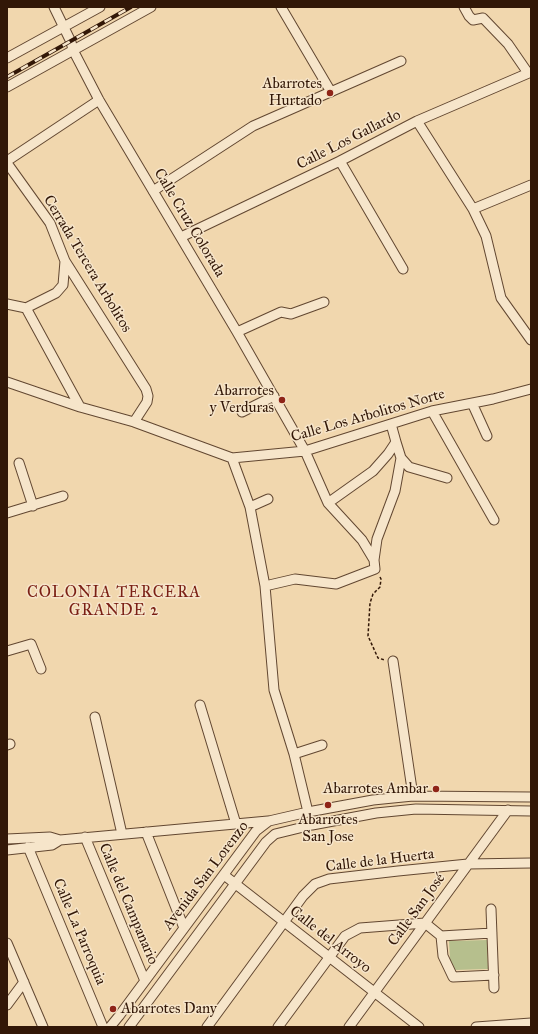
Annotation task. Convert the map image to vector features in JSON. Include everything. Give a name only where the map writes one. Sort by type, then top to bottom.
[{"type":"street","name":"Calle Cruz Colorada","points":[[54,7],[99,100],[274,396],[305,451],[328,503],[362,540],[374,564]]},
{"type":"street","points":[[7,58],[100,7]]},
{"type":"street","points":[[7,87],[152,7]]},
{"type":"street","points":[[281,7],[331,92]]},
{"type":"street","points":[[464,7],[473,20],[483,18],[508,44],[529,73]]},
{"type":"street","points":[[153,191],[253,126],[401,61]]},
{"type":"street","name":"Calle Los Gallardo","points":[[181,237],[340,161],[417,121],[529,73]]},
{"type":"street","points":[[7,162],[99,100]]},
{"type":"street","points":[[417,121],[473,209],[486,236],[501,298],[531,340]]},
{"type":"street","points":[[340,161],[403,269]]},
{"type":"street","name":"Cerrada Tercera Arbolitos","points":[[7,162],[50,223],[65,261],[146,389],[148,402],[134,422]]},
{"type":"street","points":[[473,209],[531,185]]},
{"type":"street","points":[[7,304],[26,308],[56,293],[63,285],[65,261]]},
{"type":"street","points":[[237,332],[282,312],[290,314],[324,302]]},
{"type":"street","points":[[26,308],[80,407]]},
{"type":"street","name":"Calle Los Arbolitos Norte","points":[[7,382],[80,407],[134,422],[232,458],[305,451],[432,410],[493,399],[531,389]]},
{"type":"street","points":[[242,412],[274,396]]},
{"type":"street","points":[[472,403],[487,436]]},
{"type":"street","points":[[432,410],[494,520]]},
{"type":"street","points":[[391,424],[402,458],[409,467],[447,478]]},
{"type":"street","points":[[328,503],[373,471],[396,442]]},
{"type":"street","points":[[232,458],[250,507],[265,586],[274,690],[294,754],[308,812]]},
{"type":"street","points":[[265,586],[295,580],[336,584],[374,564],[377,539],[395,491],[402,458]]},
{"type":"street","points":[[19,463],[33,506]]},
{"type":"street","points":[[7,513],[63,496]]},
{"type":"street","points":[[250,507],[268,499]]},
{"type":"street","points":[[7,651],[31,644],[41,668]]},
{"type":"street","points":[[393,661],[414,796]]},
{"type":"street","points":[[200,705],[236,824]]},
{"type":"street","points":[[95,717],[122,834]]},
{"type":"street","points":[[294,754],[322,745]]},
{"type":"street","name":"Avenida San Lorenzo","points":[[110,1027],[256,831],[269,821],[373,800],[414,796],[531,797]]},
{"type":"street","points":[[7,839],[50,837],[60,840],[269,821],[275,834],[369,814],[416,809],[531,811]]},
{"type":"street","name":"Calle San José","points":[[349,1027],[508,810]]},
{"type":"street","points":[[146,832],[184,928]]},
{"type":"street","name":"Avenida San Lorenzo","points":[[131,1026],[266,842],[275,834]]},
{"type":"street","name":"Calle del Campanario","points":[[85,837],[145,981]]},
{"type":"street","points":[[7,850],[52,845],[60,840]]},
{"type":"street","name":"Calle La Parroquia","points":[[28,847],[103,1027]]},
{"type":"street","name":"Calle de la Huerta","points":[[207,1027],[283,922],[303,896],[315,884],[329,880],[468,864],[531,863]]},
{"type":"street","name":"Calle del Arroyo","points":[[224,875],[418,1027]]},
{"type":"street","points":[[490,909],[494,988]]},
{"type":"street","points":[[278,1027],[345,936],[360,928],[426,923],[441,936],[443,956],[453,977],[494,975]]},
{"type":"street","points":[[441,936],[492,933]]},
{"type":"street","points":[[7,943],[43,1027]]},
{"type":"street","points":[[171,946],[183,954]]},
{"type":"street","points":[[7,1005],[24,982]]},
{"type":"street","points":[[119,1016],[131,1026]]},
{"type":"street","points":[[476,1027],[531,1023]]},
{"type":"path","points":[[374,564],[381,579],[380,587],[373,594],[370,603],[368,636],[378,658],[393,661]]},
{"type":"green space","points":[[487,940],[488,969],[455,970],[450,960],[449,941]]},
{"type":"railway","points":[[7,77],[131,7]]},
{"type":"place","name":"Abarrotes Hurtado","points":[[330,93]]},
{"type":"place","name":"Abarrotes y Verduras","points":[[282,400]]},
{"type":"place","name":"Abarrotes Ambar","points":[[436,789]]},
{"type":"place","name":"Abarrotes San Jose","points":[[328,805]]},
{"type":"place","name":"Abarrotes Dany","points":[[113,1009]]},
{"type":"district","name":"COLONIA TERCERA GRANDE 2","points":[[114,602]]}]
